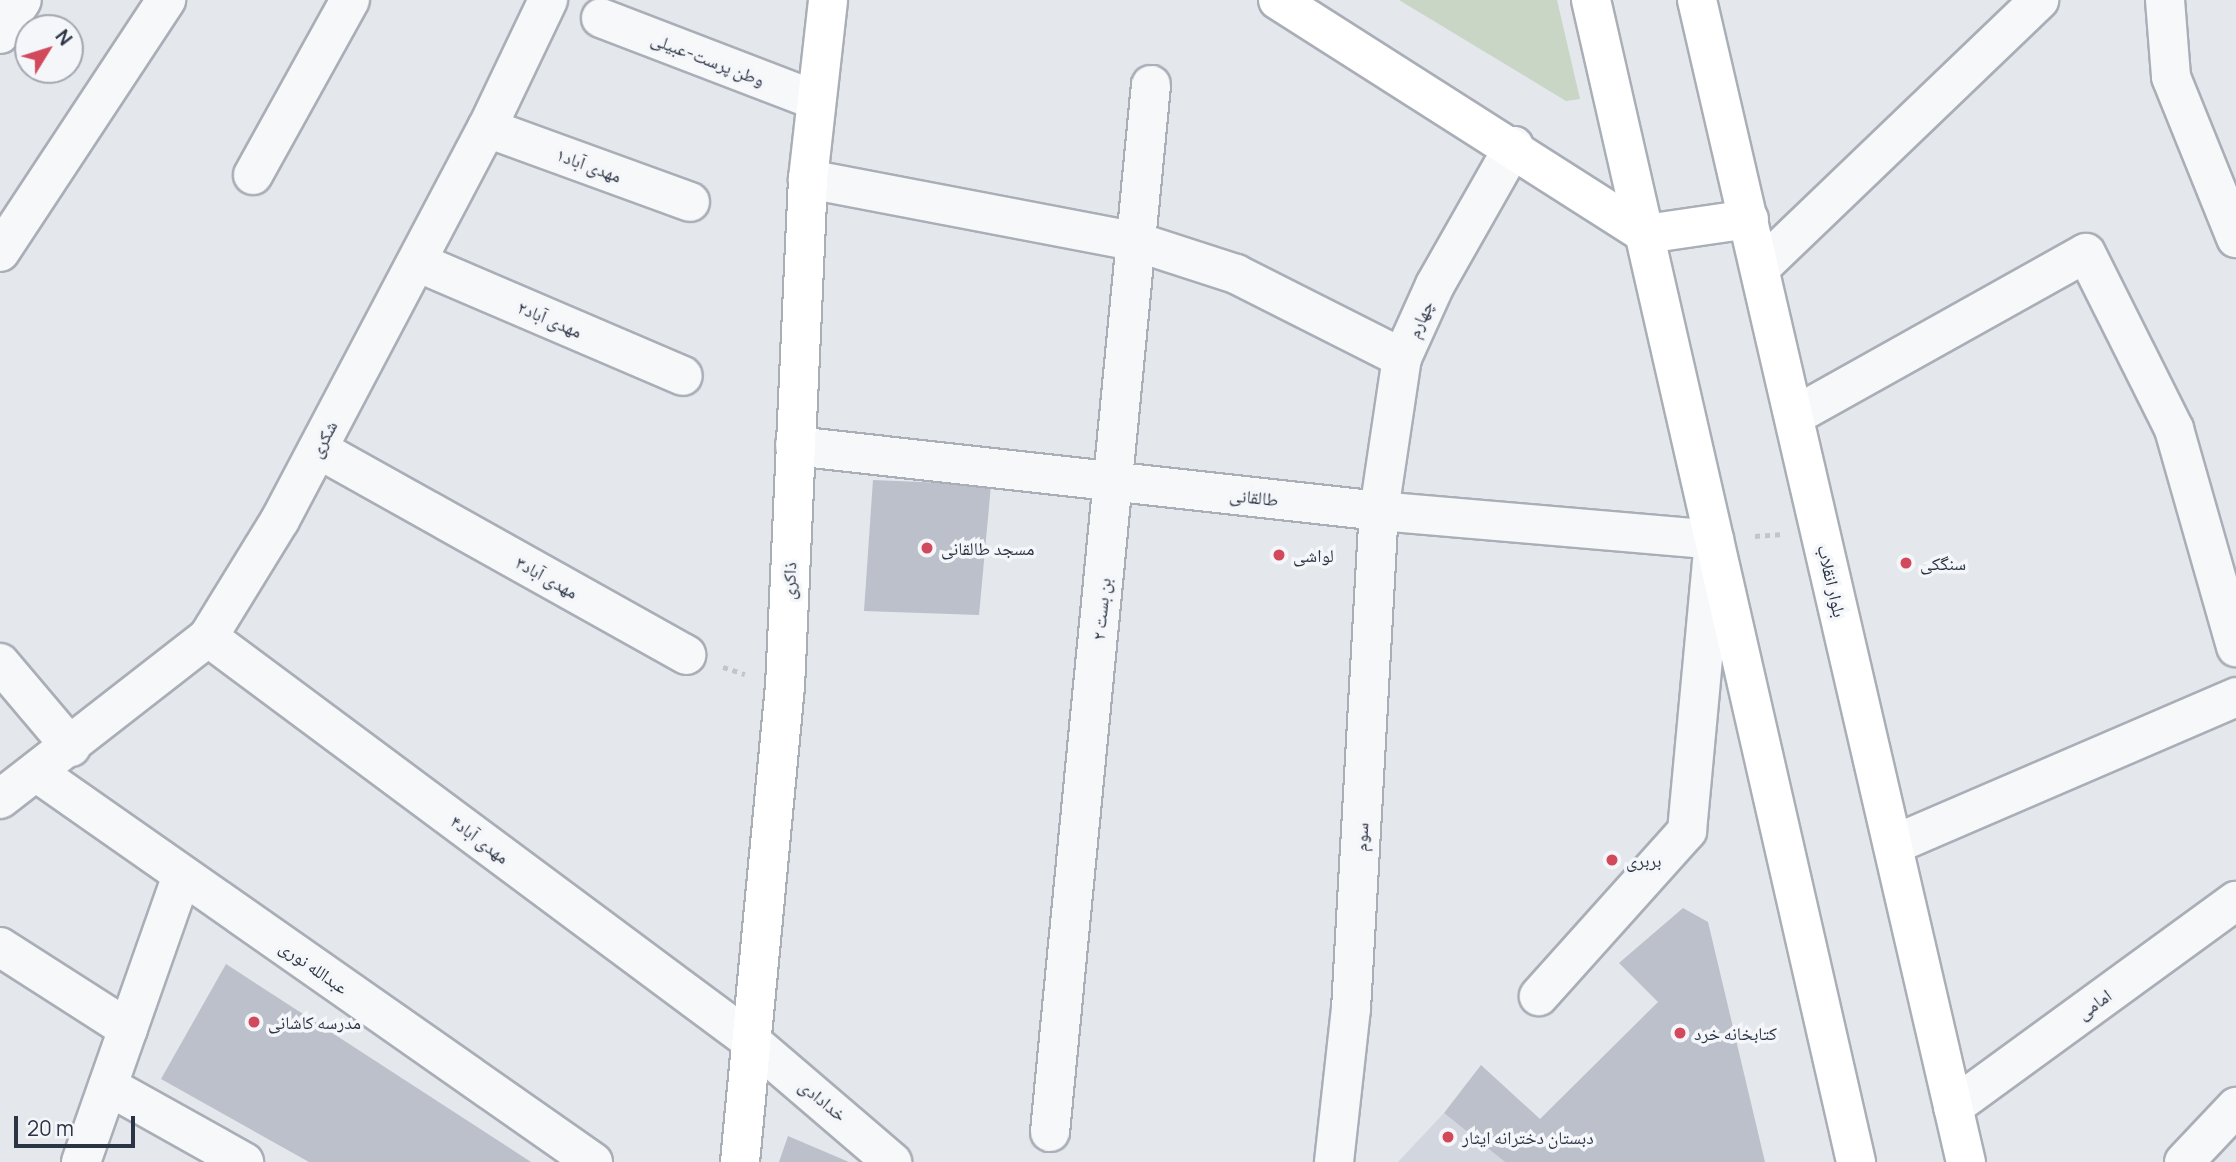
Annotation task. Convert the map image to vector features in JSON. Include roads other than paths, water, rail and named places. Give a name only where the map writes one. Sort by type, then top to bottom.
[{"type":"main road","name":"ذاکری","points":[[740,1162],[785,687],[808,179],[828,0]]},
{"type":"main road","points":[[1278,0],[1514,146],[1646,234],[1749,219]]},
{"type":"main road","points":[[1591,0],[1856,1162]]},
{"type":"main road","name":"بلوار انقلاب","points":[[1697,0],[1966,1162]]},
{"type":"street","points":[[0,34],[22,0]]},
{"type":"street","points":[[0,252],[166,0]]},
{"type":"street","points":[[253,175],[350,0]]},
{"type":"street","name":"شکری","points":[[0,799],[71,747],[208,637],[318,449],[488,128],[548,0]]},
{"type":"street","points":[[1760,268],[2039,0]]},
{"type":"street","points":[[2165,0],[2171,76],[2236,238]]},
{"type":"street","name":"وطن پرست-عبیلی","points":[[601,18],[815,100]]},
{"type":"street","name":"بن بست ۲","points":[[1051,1132],[1151,85]]},
{"type":"street","name":"مهدی آباد۱","points":[[488,128],[691,202]]},
{"type":"street","name":"چهارم","points":[[1379,511],[1402,358],[1435,285],[1514,146]]},
{"type":"street","points":[[808,179],[1137,242],[1236,274],[1402,358]]},
{"type":"street","points":[[1794,416],[2086,253],[2174,429],[2236,647]]},
{"type":"street","name":"مهدی آباد۲","points":[[417,262],[683,376]]},
{"type":"street","name":"طالقانی","points":[[794,446],[1379,511],[1714,540]]},
{"type":"street","name":"مهدی آباد۳","points":[[318,449],[686,655]]},
{"type":"street","name":"سوم","points":[[1334,1162],[1351,1009],[1379,511]]},
{"type":"street","points":[[1539,996],[1687,831],[1714,540]]},
{"type":"street","name":"مهدی آباد۴","points":[[208,637],[751,1041]]},
{"type":"street","points":[[0,663],[71,747]]},
{"type":"street","points":[[1893,845],[2236,697]]},
{"type":"street","name":"عبدالله نوری","points":[[36,772],[593,1162]]},
{"type":"street","points":[[81,1162],[182,875]]},
{"type":"street","name":"امامی","points":[[1953,1107],[2236,901]]},
{"type":"street","points":[[0,947],[128,1029]]},
{"type":"street","name":"خدادادی","points":[[751,1041],[892,1162]]},
{"type":"street","points":[[108,1086],[244,1162]]},
{"type":"street","points":[[2184,1162],[2236,1107]]},
{"type":"place","name":"مسجد طالقانی","points":[[927,548]]},
{"type":"place","name":"لواشی","points":[[1279,555]]},
{"type":"place","name":"سنگکی","points":[[1906,563]]},
{"type":"place","name":"بربری","points":[[1612,860]]},
{"type":"place","name":"مدرسه کاشانی","points":[[254,1022]]},
{"type":"place","name":"کتابخانه خرد","points":[[1680,1033]]},
{"type":"place","name":"دبستان دخترانه ایثار","points":[[1448,1137]]}]
